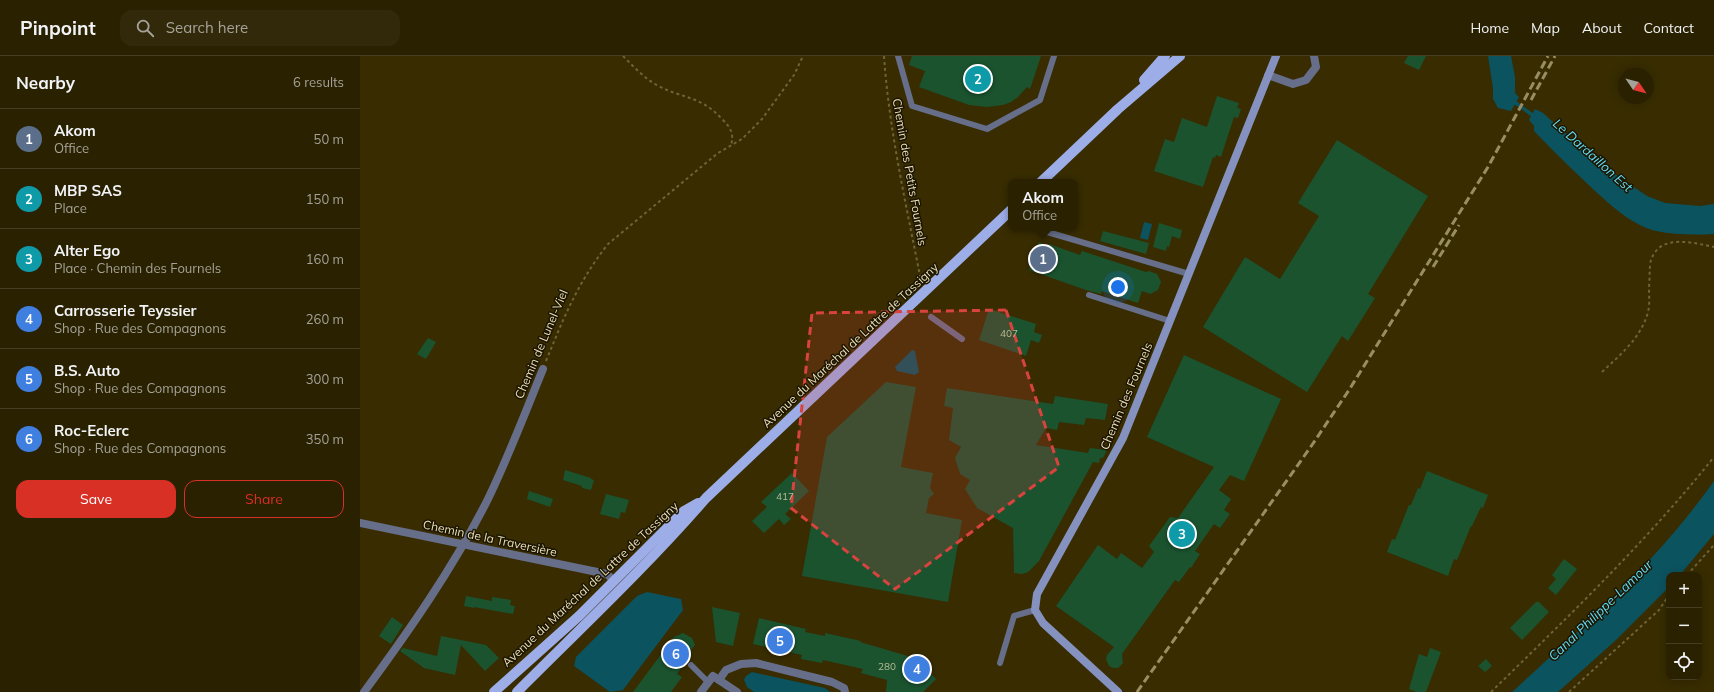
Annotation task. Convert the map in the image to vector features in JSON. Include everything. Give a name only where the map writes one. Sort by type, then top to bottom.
[{"type":"main road","points":[[1118,109],[1165,56]]},
{"type":"main road","points":[[1044,179],[1118,109],[1180,56]]},
{"type":"main road","name":"Avenue du Maréchal de Lattre de Tassigny","points":[[517,692],[686,522],[706,498],[1008,213]]},
{"type":"main road","name":"Avenue du Maréchal de Lattre de Tassigny","points":[[494,692],[579,616],[684,511],[706,498]]},
{"type":"street","name":"Chemin des Fournels","points":[[1269,73],[1272,56]]},
{"type":"street","name":"Chemin des Fournels","points":[[1035,610],[1037,594],[1124,438],[1276,56]]},
{"type":"street","points":[[1269,73],[1293,84],[1306,80],[1316,67],[1314,56]]},
{"type":"street","name":"Chemin de Lunel-Viel","points":[[364,692],[399,643],[463,544],[487,500],[500,472],[543,369]]},
{"type":"street","name":"Chemin de la Traversière","points":[[360,523],[607,574],[614,581]]},
{"type":"street","points":[[1035,610],[1043,623],[1118,692]]},
{"type":"street","points":[[719,680],[726,670],[741,664],[756,663],[832,682],[844,688],[845,692]]},
{"type":"street","points":[[701,692],[713,676],[737,692]]},
{"type":"lane","points":[[898,56],[912,106],[987,129],[1040,100],[1054,56]]},
{"type":"lane","points":[[1044,231],[1189,274]]},
{"type":"lane","points":[[1089,295],[1170,321]]},
{"type":"lane","points":[[931,317],[962,339]]},
{"type":"lane","points":[[1000,663],[1014,616],[1035,610]]},
{"type":"lane","points":[[691,666],[708,682]]},
{"type":"path","points":[[623,56],[642,75],[656,85],[697,99],[710,106],[731,129],[733,137],[731,146]]},
{"type":"path","name":"Chemin de Lunel-Viel","points":[[543,369],[568,307],[597,259],[608,244],[718,153],[742,139],[762,119],[794,75],[803,56]]},
{"type":"path","name":"Chemin des Petits Fournels","points":[[884,56],[896,154],[918,269],[920,276],[928,288]]},
{"type":"path","points":[[1602,372],[1628,348],[1641,330],[1649,310],[1651,259],[1660,247],[1672,242],[1688,242],[1714,247]]},
{"type":"path","points":[[1491,692],[1567,618],[1642,540],[1683,496],[1714,457]]},
{"type":"path","points":[[1690,572],[1714,545]]},
{"type":"path","points":[[1569,692],[1659,610],[1666,600]]},
{"type":"highlighted area","points":[[1006,310],[1059,467],[895,589],[791,508],[812,313]]},
{"type":"water","points":[[1488,56],[1511,56],[1515,77],[1515,93],[1519,97],[1511,111],[1498,108],[1493,99],[1493,88]]},
{"type":"water","points":[[1535,109],[1543,113],[1600,164],[1647,196],[1665,203],[1700,206],[1714,204],[1714,234],[1700,235],[1656,231],[1647,228],[1623,215],[1595,191],[1534,131],[1534,126],[1529,120]]},
{"type":"water","points":[[1144,222],[1152,224],[1148,240],[1140,238]]},
{"type":"water","points":[[912,350],[915,351],[919,372],[915,375],[897,371],[895,367]]},
{"type":"water","points":[[1714,481],[1714,534],[1682,572],[1666,572],[1666,590],[1616,640],[1558,692],[1512,692],[1619,592],[1692,511]]},
{"type":"water","points":[[647,592],[681,599],[683,610],[623,690],[610,692],[574,666],[576,657],[637,596]]},
{"type":"water","points":[[752,672],[825,688],[830,692],[754,692],[747,687],[744,680],[746,676]]},
{"type":"building","points":[[912,56],[1041,56],[1030,89],[1027,87],[1011,102],[1003,105],[987,107],[969,105],[919,87],[925,71],[909,65]]},
{"type":"building","points":[[1408,56],[1426,56],[1419,70],[1404,63]]},
{"type":"building","points":[[1217,96],[1239,103],[1237,108],[1241,109],[1238,118],[1234,117],[1221,157],[1216,155],[1215,158],[1213,157],[1203,187],[1154,171],[1165,139],[1174,142],[1182,118],[1207,127]]},
{"type":"building","points":[[1337,140],[1428,196],[1368,294],[1375,298],[1348,341],[1342,336],[1307,392],[1203,327],[1245,257],[1280,279],[1319,216],[1298,203]]},
{"type":"building","points":[[1159,223],[1182,230],[1180,239],[1172,236],[1169,247],[1167,246],[1166,251],[1153,247]]},
{"type":"building","points":[[1103,231],[1149,243],[1146,254],[1100,241]]},
{"type":"building","points":[[1039,242],[1080,255],[1082,251],[1146,272],[1149,271],[1157,274],[1161,282],[1158,290],[1150,294],[1142,291],[1138,303],[1102,291],[1101,294],[1086,290],[1029,270]]},
{"type":"building","points":[[989,309],[1036,324],[1034,332],[1042,335],[1039,343],[1031,340],[1026,356],[979,340]]},
{"type":"building","points":[[428,338],[436,342],[426,359],[417,354]]},
{"type":"building","points":[[1184,355],[1281,399],[1244,481],[1230,475],[1219,490],[1231,499],[1224,510],[1230,514],[1220,528],[1214,524],[1195,551],[1200,554],[1191,568],[1190,567],[1179,582],[1175,580],[1122,654],[1123,663],[1118,668],[1113,668],[1109,666],[1106,659],[1107,655],[1114,647],[1056,606],[1098,545],[1117,559],[1121,553],[1142,568],[1154,552],[1149,546],[1170,517],[1178,518],[1214,467],[1147,437]]},
{"type":"building","points":[[886,382],[916,387],[901,467],[933,473],[930,488],[934,494],[929,498],[926,513],[962,520],[948,602],[802,576],[827,437]]},
{"type":"building","points":[[947,388],[1053,404],[1055,396],[1108,404],[1105,420],[1086,418],[1084,425],[1059,422],[1057,430],[1046,428],[1036,445],[1088,453],[1090,448],[1107,450],[1103,458],[1100,458],[1099,463],[1093,462],[1039,561],[1028,572],[1022,574],[1014,573],[1013,528],[977,508],[965,489],[970,480],[960,474],[955,458],[961,447],[949,440],[953,408],[944,406]]},
{"type":"building","points":[[565,470],[594,480],[591,490],[563,480]]},
{"type":"building","points":[[1427,471],[1488,495],[1483,508],[1481,507],[1471,526],[1457,560],[1454,559],[1448,576],[1387,552],[1392,539],[1395,540],[1409,505],[1411,505],[1418,488],[1420,489]]},
{"type":"building","points":[[792,473],[809,491],[785,514],[791,519],[784,525],[779,519],[764,533],[752,521],[767,507],[761,502]]},
{"type":"building","points":[[529,491],[553,499],[550,507],[527,499]]},
{"type":"building","points":[[606,494],[629,500],[625,513],[621,512],[619,519],[600,514]]},
{"type":"building","points":[[1564,559],[1577,569],[1556,595],[1548,588],[1556,579],[1552,575]]},
{"type":"building","points":[[466,596],[492,601],[492,597],[511,600],[510,605],[515,606],[513,614],[464,606]]},
{"type":"building","points":[[1536,602],[1539,602],[1549,612],[1522,640],[1510,628]]},
{"type":"building","points":[[712,607],[740,613],[733,646],[716,642]]},
{"type":"building","points":[[392,617],[403,625],[391,644],[379,636]]},
{"type":"building","points":[[759,618],[806,629],[805,632],[825,636],[825,633],[861,641],[860,642],[918,659],[936,679],[923,692],[886,692],[887,680],[861,673],[863,669],[823,660],[822,663],[801,659],[802,655],[753,644]]},
{"type":"building","points":[[683,633],[692,638],[695,645],[680,665],[682,667],[677,674],[682,677],[671,692],[633,692],[674,637]]},
{"type":"building","points":[[441,636],[486,645],[499,658],[485,671],[461,645],[455,675],[424,668],[400,651],[403,648],[437,656]]},
{"type":"building","points":[[1430,648],[1441,652],[1426,692],[1416,692],[1409,689],[1419,654],[1427,657]]},
{"type":"building","points":[[1486,659],[1492,666],[1485,672],[1478,666]]},
{"type":"waterway","name":"Le Dardaillon Est","points":[[1513,101],[1535,117]]},
{"type":"railway","points":[[1137,692],[1312,445],[1349,390],[1488,167],[1548,56]]},
{"type":"railway","points":[[1531,100],[1555,56]]},
{"type":"railway","points":[[1433,267],[1459,225]]},
{"type":"place","name":"MBP SAS","points":[[978,79]]},
{"type":"place","name":"Akom","points":[[1043,259]]},
{"type":"place","name":"Alter Ego","points":[[1182,534]]},
{"type":"place","name":"B.S. Auto","points":[[780,641]]},
{"type":"place","name":"Roc-Eclerc","points":[[676,654]]},
{"type":"place","name":"Carrosserie Teyssier","points":[[917,669]]},
{"type":"water label","name":"Canal Philippe-Lamour","points":[[1600,610]]}]
